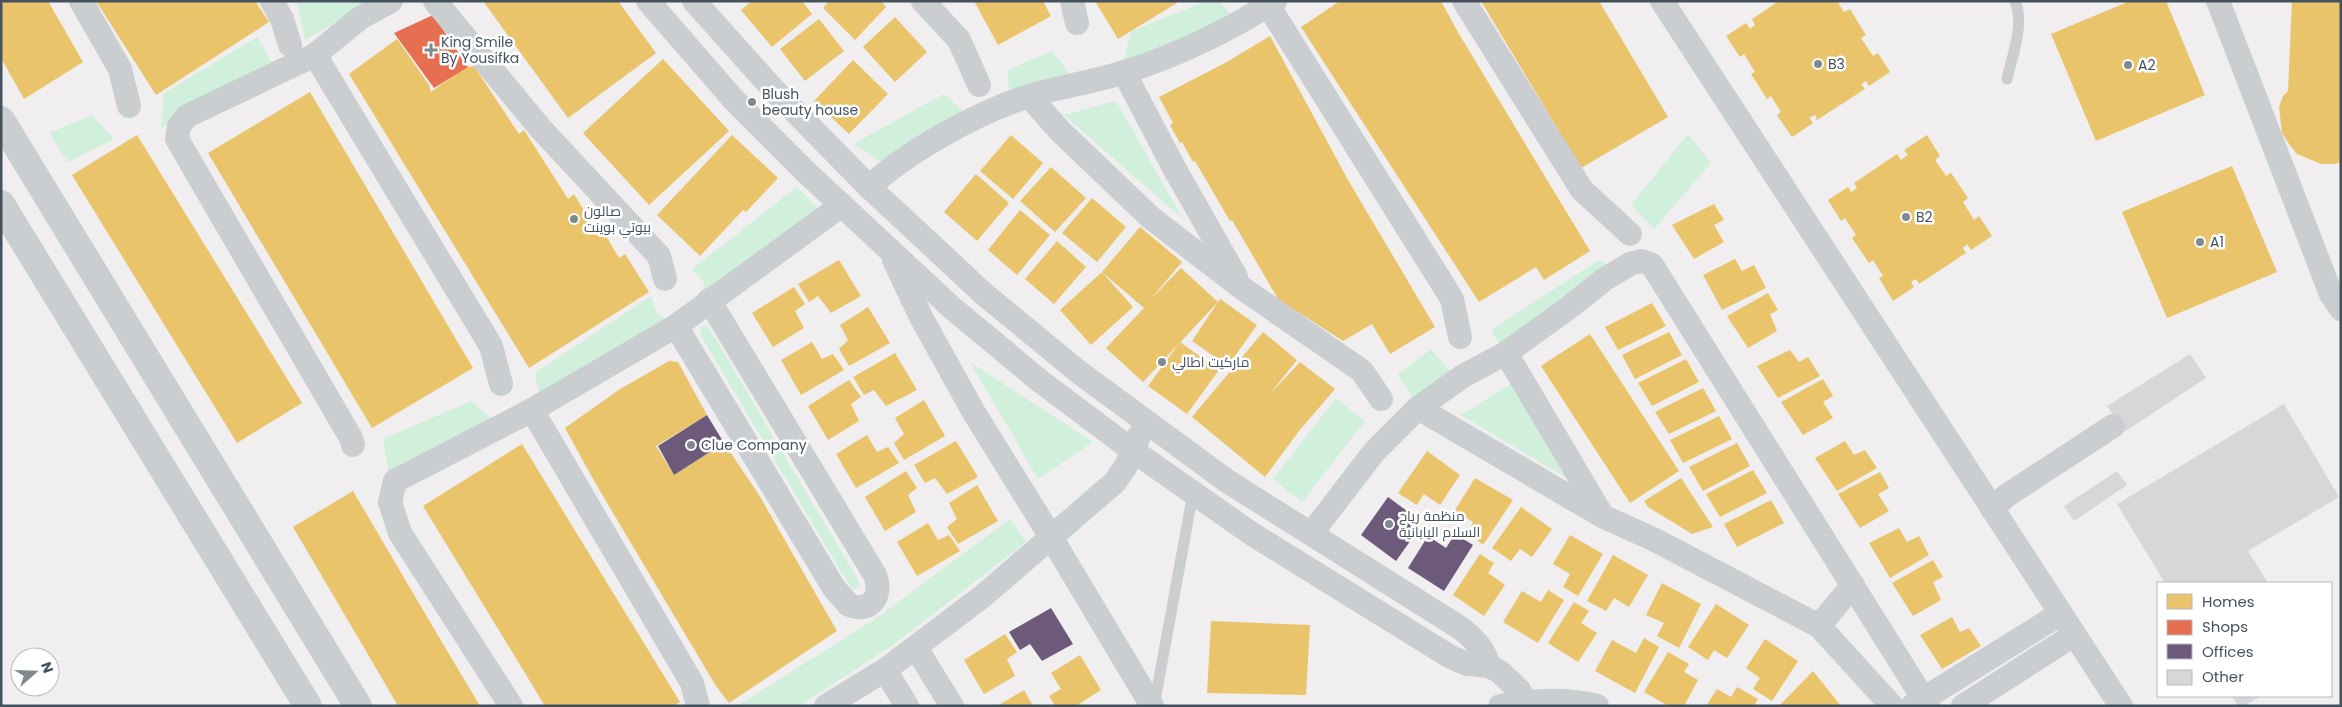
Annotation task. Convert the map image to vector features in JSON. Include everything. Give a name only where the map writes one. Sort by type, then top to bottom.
[{"type":"street","points":[[82,1],[120,69],[129,106]]},
{"type":"street","points":[[272,1],[282,19],[290,45]]},
{"type":"street","points":[[353,445],[351,438],[177,139],[179,126],[187,116],[315,55],[360,18],[391,1]]},
{"type":"street","points":[[435,1],[541,129],[659,256],[665,279]]},
{"type":"street","points":[[694,1],[772,88],[869,188],[985,295],[1080,373],[1227,481],[1462,629],[1478,642],[1489,666]]},
{"type":"street","points":[[923,1],[959,40],[979,85]]},
{"type":"street","points":[[1464,1],[1582,190],[1630,234]]},
{"type":"street","points":[[1662,1],[2121,706]]},
{"type":"street","points":[[2218,1],[2331,294],[2341,309]]},
{"type":"street","points":[[869,188],[882,176],[957,126],[1029,96],[1124,72],[1196,46],[1272,3],[1452,299],[1460,337]]},
{"type":"street","points":[[660,6],[734,100],[951,307],[1040,381],[1132,450],[1252,534],[1449,656],[1467,664],[1489,666],[1510,681],[1526,704]]},
{"type":"street","points":[[315,55],[491,346],[501,384]]},
{"type":"street","points":[[1124,72],[1173,166],[1242,288]]},
{"type":"street","points":[[1029,96],[1060,131],[1150,217],[1242,288],[1362,371],[1381,399]]},
{"type":"street","points":[[1,120],[12,152],[358,706]]},
{"type":"street","points":[[1,204],[308,706]]},
{"type":"street","points":[[511,706],[400,533],[390,502],[395,481],[532,410],[676,326],[709,300],[842,205]]},
{"type":"street","points":[[888,247],[920,317],[973,411],[1052,537],[1153,706]]},
{"type":"street","points":[[1311,534],[1374,452],[1418,408],[1463,376],[1506,353],[1605,279],[1630,264],[1641,261],[1652,265],[1853,585],[1922,703],[2060,614]]},
{"type":"street","points":[[676,326],[834,588],[848,606],[862,608],[871,603],[878,592],[879,584],[875,575],[709,300]]},
{"type":"street","points":[[1506,353],[1602,516]]},
{"type":"street","points":[[1418,408],[1602,516],[1655,540],[1819,626],[1892,706]]},
{"type":"street","points":[[532,410],[692,683],[698,706]]},
{"type":"street","points":[[826,706],[885,670],[916,648],[983,596],[1115,482],[1126,466],[1146,421]]},
{"type":"street","points":[[1992,509],[2006,496],[2113,426]]},
{"type":"street","points":[[1819,626],[1853,585]]},
{"type":"street","points":[[1963,706],[2074,635]]},
{"type":"street","points":[[916,648],[952,706]]},
{"type":"street","points":[[885,670],[907,706]]},
{"type":"street","points":[[1500,706],[1560,700],[1597,706]]},
{"type":"lane","points":[[2008,79],[2019,24],[2018,8],[2015,1]]},
{"type":"lane","points":[[1153,706],[1193,493]]},
{"type":"green space","points":[[373,1],[305,40],[297,2]]},
{"type":"green space","points":[[1207,1],[1219,1],[1237,23],[1123,64],[1131,31]]},
{"type":"green space","points":[[257,37],[277,71],[161,128],[164,93]]},
{"type":"green space","points":[[1052,51],[1073,78],[1009,98],[1008,70]]},
{"type":"green space","points":[[944,94],[969,117],[885,164],[853,144]]},
{"type":"green space","points":[[1116,101],[1183,219],[1064,115]]},
{"type":"green space","points":[[92,115],[114,139],[68,162],[49,133]]},
{"type":"green space","points":[[1688,134],[1711,163],[1654,229],[1631,205]]},
{"type":"green space","points":[[797,187],[821,212],[706,298],[703,281],[692,269]]},
{"type":"green space","points":[[1599,260],[1616,269],[1503,350],[1491,330]]},
{"type":"green space","points":[[651,296],[657,314],[674,323],[541,402],[535,373]]},
{"type":"green space","points":[[705,326],[709,328],[858,580],[860,586],[856,589],[851,588],[701,336],[700,327]]},
{"type":"green space","points":[[1431,349],[1452,373],[1416,402],[1398,375]]},
{"type":"green space","points":[[970,362],[1093,442],[1038,479]]},
{"type":"green space","points":[[1511,384],[1565,477],[1461,415]]},
{"type":"green space","points":[[1336,398],[1365,421],[1302,502],[1273,479]]},
{"type":"green space","points":[[471,401],[495,422],[389,475],[383,439]]},
{"type":"green space","points":[[1010,519],[1026,542],[893,645],[799,706],[737,706],[875,619]]},
{"type":"building: Homes","points":[[1,1],[48,1],[83,62],[24,99],[1,58]]},
{"type":"building: Homes","points":[[96,1],[255,1],[269,22],[156,95]]},
{"type":"building: Homes","points":[[483,1],[618,1],[656,53],[568,118]]},
{"type":"building: Homes","points":[[752,1],[802,1],[812,14],[772,47],[741,10]]},
{"type":"building: Homes","points":[[829,1],[881,1],[886,7],[855,40],[823,8]]},
{"type":"building: Homes","points":[[974,1],[1043,1],[1051,16],[998,45]]},
{"type":"building: Homes","points":[[1095,1],[1180,1],[1118,39]]},
{"type":"building: Homes","points":[[1340,1],[1441,1],[1590,251],[1544,280],[1536,267],[1479,302],[1301,27]]},
{"type":"building: Homes","points":[[1481,1],[1599,1],[1668,117],[1581,168]]},
{"type":"building: Homes","name":"B3","points":[[1779,1],[1837,1],[1844,12],[1850,9],[1866,35],[1861,38],[1873,56],[1878,53],[1890,72],[1869,86],[1866,81],[1861,84],[1865,89],[1817,120],[1815,115],[1809,118],[1813,123],[1792,137],[1777,115],[1781,112],[1771,96],[1767,99],[1751,74],[1755,72],[1744,54],[1740,57],[1726,36],[1746,23],[1750,29],[1755,25],[1752,19]]},
{"type":"building: Homes","name":"A2","points":[[2130,1],[2166,1],[2205,95],[2096,141],[2051,34]]},
{"type":"building: Homes","points":[[2292,1],[2341,1],[2341,162],[2334,164],[2321,164],[2297,154],[2282,133],[2279,107],[2283,96],[2288,91]]},
{"type":"building: Homes","points":[[895,17],[927,52],[895,82],[863,47]]},
{"type":"building: Homes","points":[[819,19],[844,51],[805,81],[780,49]]},
{"type":"building: Homes","points":[[1270,36],[1348,180],[1435,327],[1390,354],[1372,324],[1343,341],[1278,299],[1195,161],[1193,162],[1182,142],[1180,143],[1170,125],[1173,123],[1159,97],[1225,63]]},
{"type":"building: Homes","points":[[397,39],[429,85],[431,92],[464,68],[474,66],[519,134],[524,130],[568,199],[574,194],[594,227],[599,224],[619,258],[625,254],[649,292],[529,368],[349,74]]},
{"type":"building: Homes","points":[[663,59],[729,131],[649,205],[583,133]]},
{"type":"building: Homes","points":[[853,60],[888,94],[849,134],[814,101]]},
{"type":"building: Homes","points":[[310,92],[473,368],[372,428],[208,153]]},
{"type":"building: Homes","points":[[137,135],[302,403],[237,443],[72,175]]},
{"type":"building: Homes","points":[[732,135],[778,178],[746,212],[743,210],[700,256],[657,215]]},
{"type":"building: Homes","points":[[1011,135],[1043,163],[1013,199],[980,171]]},
{"type":"building: Homes","name":"B2","points":[[1927,135],[1940,156],[1935,160],[1946,176],[1951,173],[1968,198],[1963,202],[1974,220],[1979,216],[1992,236],[1971,250],[1967,244],[1963,248],[1966,253],[1919,284],[1916,279],[1911,282],[1914,287],[1893,301],[1879,278],[1883,276],[1873,260],[1869,263],[1852,238],[1856,235],[1845,218],[1841,221],[1828,200],[1848,187],[1851,192],[1857,188],[1854,183],[1897,154],[1901,160],[1908,155],[1904,150]]},
{"type":"building: Homes","name":"A1","points":[[2232,166],[2277,272],[2167,318],[2122,212]]},
{"type":"building: Homes","points":[[1051,167],[1086,198],[1055,232],[1020,201]]},
{"type":"building: Homes","points":[[976,174],[1009,203],[977,241],[944,212]]},
{"type":"building: Homes","points":[[1092,198],[1126,227],[1097,262],[1062,233]]},
{"type":"building: Homes","points":[[1714,204],[1724,220],[1714,225],[1724,242],[1694,259],[1672,225]]},
{"type":"building: Homes","points":[[1020,210],[1050,235],[1017,275],[988,250]]},
{"type":"building: Homes","points":[[1140,227],[1182,262],[1149,301],[1181,268],[1218,302],[1143,382],[1106,348],[1144,308],[1102,272]]},
{"type":"building: Homes","points":[[1057,241],[1086,267],[1054,304],[1025,279]]},
{"type":"building: Homes","points":[[1735,259],[1742,271],[1754,265],[1766,288],[1722,310],[1703,275]]},
{"type":"building: Homes","points":[[839,260],[861,296],[831,313],[818,296],[809,302],[798,284]]},
{"type":"building: Homes","points":[[1102,272],[1133,307],[1091,345],[1060,310]]},
{"type":"building: Homes","points":[[794,287],[805,304],[795,311],[804,328],[773,347],[752,313]]},
{"type":"building: Homes","points":[[1768,293],[1778,310],[1770,314],[1777,331],[1748,348],[1727,316]]},
{"type":"building: Homes","points":[[1220,299],[1257,325],[1228,366],[1192,341]]},
{"type":"building: Homes","points":[[1652,303],[1666,326],[1618,350],[1605,327]]},
{"type":"building: Homes","points":[[868,307],[890,343],[849,366],[839,349],[848,340],[840,325]]},
{"type":"building: Homes","points":[[1263,332],[1297,360],[1269,395],[1300,362],[1335,389],[1299,431],[1265,477],[1192,417]]},
{"type":"building: Homes","points":[[1669,332],[1682,355],[1635,379],[1622,355]]},
{"type":"building: Homes","points":[[1590,334],[1679,471],[1630,503],[1541,366]]},
{"type":"building: Homes","points":[[812,342],[822,359],[833,354],[844,370],[801,395],[781,360]]},
{"type":"building: Homes","points":[[1180,342],[1219,370],[1187,414],[1148,386]]},
{"type":"building: Homes","points":[[1790,350],[1799,362],[1808,357],[1820,376],[1778,398],[1757,366]]},
{"type":"building: Homes","points":[[895,353],[917,390],[886,406],[874,390],[864,395],[853,377]]},
{"type":"building: Homes","points":[[1686,359],[1699,382],[1652,406],[1638,383]]},
{"type":"building: Homes","points":[[669,361],[678,362],[707,415],[656,446],[674,475],[724,443],[759,495],[837,631],[729,703],[716,686],[597,486],[565,428],[620,389]]},
{"type":"building: Homes","points":[[1823,379],[1833,396],[1823,402],[1833,418],[1803,435],[1781,402]]},
{"type":"building: Homes","points":[[849,380],[861,397],[851,404],[859,421],[828,440],[808,406]]},
{"type":"building: Homes","points":[[1703,388],[1716,411],[1669,434],[1655,412]]},
{"type":"building: Homes","points":[[924,400],[945,436],[904,460],[894,443],[904,434],[895,418]]},
{"type":"building: Homes","points":[[1719,416],[1732,439],[1683,463],[1670,440]]},
{"type":"building: Homes","points":[[867,435],[877,452],[888,447],[899,463],[856,488],[836,454]]},
{"type":"building: Homes","points":[[956,441],[978,477],[947,494],[935,478],[925,483],[914,465]]},
{"type":"building: Homes","points":[[1845,441],[1854,455],[1865,450],[1877,468],[1837,491],[1815,458]]},
{"type":"building: Homes","points":[[1737,443],[1750,466],[1703,491],[1689,467]]},
{"type":"building: Homes","points":[[522,444],[680,702],[673,706],[545,706],[423,506]]},
{"type":"building: Homes","points":[[1427,451],[1460,475],[1440,505],[1424,494],[1417,505],[1398,493]]},
{"type":"building: Homes","points":[[1753,470],[1767,493],[1720,517],[1706,494]]},
{"type":"building: Homes","points":[[906,471],[917,488],[908,495],[916,512],[885,531],[865,497]]},
{"type":"building: Homes","points":[[1880,472],[1889,488],[1878,494],[1889,511],[1860,528],[1838,494]]},
{"type":"building: Homes","points":[[1475,478],[1513,500],[1483,545],[1469,532],[1473,522],[1455,510]]},
{"type":"building: Homes","points":[[1681,478],[1713,527],[1692,534],[1648,507],[1644,501]]},
{"type":"building: Homes","points":[[977,485],[998,521],[958,544],[947,527],[957,519],[949,503]]},
{"type":"building: Homes","points":[[353,491],[480,706],[398,706],[293,527]]},
{"type":"building: Homes","points":[[1771,500],[1784,523],[1737,547],[1724,524]]},
{"type":"building: Homes","points":[[1521,507],[1552,529],[1532,557],[1520,549],[1511,561],[1492,548]]},
{"type":"building: Homes","points":[[928,523],[938,540],[949,535],[960,551],[917,576],[897,542]]},
{"type":"building: Homes","points":[[1899,528],[1907,542],[1919,536],[1929,555],[1890,578],[1869,543]]},
{"type":"building: Homes","points":[[1570,535],[1603,554],[1578,596],[1563,587],[1570,574],[1553,564]]},
{"type":"building: Homes","points":[[1480,554],[1494,563],[1488,573],[1505,585],[1484,616],[1453,595]]},
{"type":"building: Homes","points":[[1613,555],[1648,575],[1629,607],[1614,598],[1606,611],[1587,601]]},
{"type":"building: Homes","points":[[1933,560],[1943,577],[1933,582],[1941,600],[1913,616],[1892,583]]},
{"type":"building: Homes","points":[[1662,583],[1701,604],[1679,648],[1657,636],[1664,623],[1646,615]]},
{"type":"building: Homes","points":[[1548,590],[1564,600],[1538,643],[1503,622],[1522,591],[1541,602]]},
{"type":"building: Homes","points":[[1574,602],[1589,611],[1581,623],[1597,633],[1578,662],[1548,643]]},
{"type":"building: Homes","points":[[1716,604],[1749,625],[1727,658],[1714,650],[1708,660],[1688,647]]},
{"type":"building: Homes","points":[[1952,617],[1960,632],[1969,628],[1981,646],[1942,669],[1920,635]]},
{"type":"building: Homes","points":[[1211,621],[1310,625],[1306,695],[1207,693]]},
{"type":"building: Homes","points":[[1005,634],[1017,652],[1007,659],[1015,676],[984,694],[964,660]]},
{"type":"building: Homes","points":[[1644,638],[1659,647],[1635,693],[1595,671],[1612,640],[1636,653]]},
{"type":"building: Homes","points":[[1765,639],[1798,661],[1772,701],[1753,689],[1760,678],[1746,668]]},
{"type":"building: Homes","points":[[1668,652],[1689,664],[1684,672],[1698,680],[1684,706],[1668,706],[1644,692]]},
{"type":"building: Homes","points":[[1080,655],[1101,690],[1076,706],[1055,706],[1049,696],[1061,689],[1051,673]]},
{"type":"building: Homes","points":[[1813,671],[1841,706],[1779,706]]},
{"type":"building: Homes","points":[[1737,687],[1758,699],[1754,706],[1706,706],[1717,689],[1731,697]]},
{"type":"building: Homes","points":[[1024,690],[1033,706],[997,706]]},
{"type":"building: Shops","name":"King Smile By Yousifka","points":[[433,15],[468,67],[434,88],[394,33]]},
{"type":"building: Offices","name":"Clue Company","points":[[707,415],[724,443],[674,475],[658,446]]},
{"type":"building: Offices","points":[[1388,497],[1407,511],[1402,518],[1418,530],[1396,561],[1361,535]]},
{"type":"building: Offices","points":[[1455,534],[1473,545],[1444,591],[1408,568],[1428,536],[1446,548]]},
{"type":"building: Offices","points":[[1051,608],[1073,644],[1042,661],[1030,644],[1020,650],[1009,632]]},
{"type":"building: Other","points":[[2190,354],[2206,378],[2124,432],[2107,406]]},
{"type":"building: Other","points":[[2284,404],[2339,497],[2248,551],[2267,582],[2164,582],[2117,504]]},
{"type":"building: Other","points":[[2117,471],[2127,485],[2074,521],[2064,506]]},
{"type":"building: Other","points":[[2233,697],[2259,697],[2244,706],[2238,706]]},
{"type":"place","name":"King Smile By Yousifka","points":[[431,50]]},
{"type":"place","name":"B3","points":[[1818,64]]},
{"type":"place","name":"A2","points":[[2128,65]]},
{"type":"place","name":"Blush beauty house","points":[[752,102]]},
{"type":"place","name":"B2","points":[[1906,217]]},
{"type":"place","name":"صالون بيوتي بوينت","points":[[574,219]]},
{"type":"place","name":"A1","points":[[2200,242]]},
{"type":"place","name":"ماركيت اطالي","points":[[1162,362]]},
{"type":"place","name":"Clue Company","points":[[691,445]]},
{"type":"place","name":"منظمة رياح السلام اليابانية","points":[[1389,524]]}]
